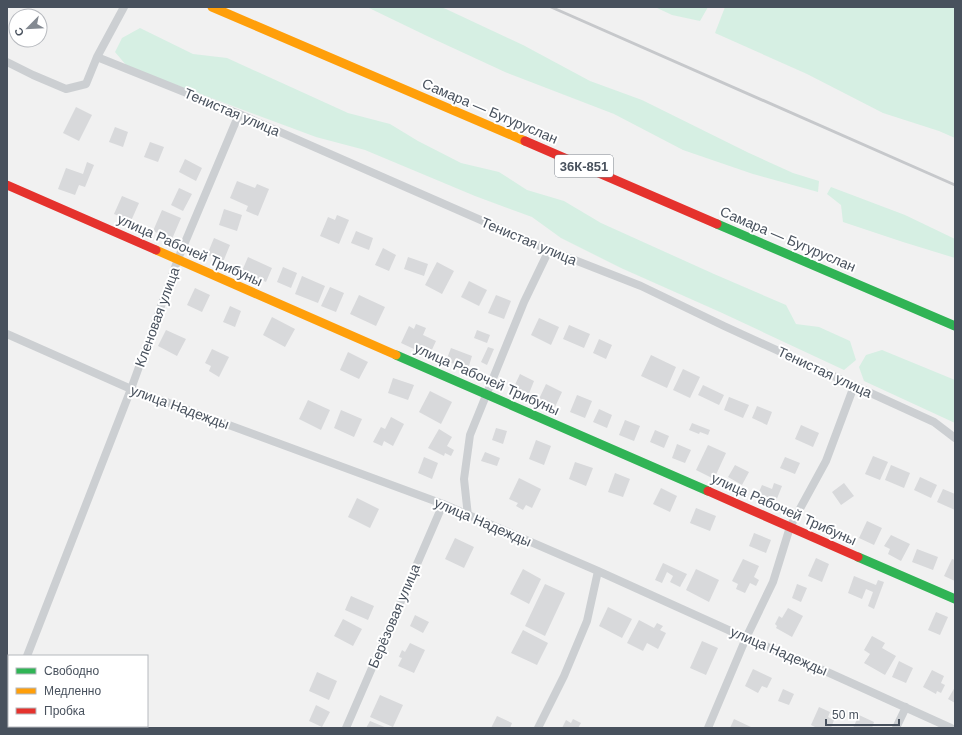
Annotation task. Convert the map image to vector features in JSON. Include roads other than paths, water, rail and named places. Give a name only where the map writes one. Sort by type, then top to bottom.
[{"type":"street","points":[[7,62],[66,89],[86,84],[97,57],[124,7]]},
{"type":"street","name":"Самара — Бугуруслан","points":[[212,7],[955,326]]},
{"type":"street","name":"Тенистая улица","points":[[97,57],[238,114],[549,250],[641,286],[934,422],[955,438]]},
{"type":"street","name":"Кленовая улица","points":[[27,655],[132,390],[178,259],[238,114]]},
{"type":"street","name":"улица Рабочей Трибуны","points":[[7,185],[955,599]]},
{"type":"street","points":[[468,516],[464,479],[470,435],[524,302],[549,250]]},
{"type":"street","name":"улица Надежды","points":[[7,334],[132,390],[443,504],[598,571],[746,638],[825,671],[951,728]]},
{"type":"street","points":[[708,728],[746,638],[773,582],[790,528],[826,461],[854,386]]},
{"type":"street","name":"Берёзовая улица","points":[[346,728],[443,504]]},
{"type":"street","points":[[538,728],[564,676],[587,621],[598,571]]},
{"type":"street","points":[[896,728],[906,707]]},
{"type":"railway","points":[[551,7],[955,185]]}]
